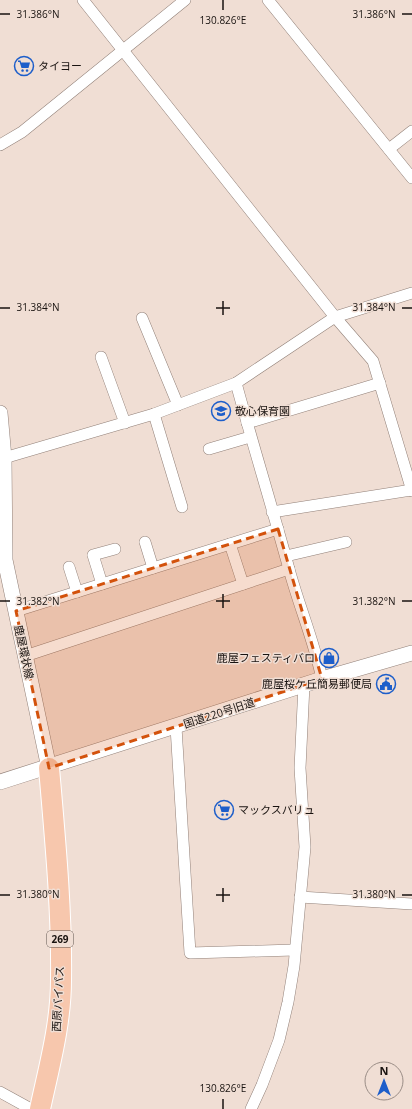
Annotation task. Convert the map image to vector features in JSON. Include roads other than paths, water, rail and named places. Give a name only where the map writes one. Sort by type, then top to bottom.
[{"type":"highway","name":"西原バイパス","points":[[40,1109],[56,1038],[61,981],[55,842],[49,768]]},
{"type":"main road","name":"鹿屋環状線","points":[[0,413],[4,458],[2,559],[16,611],[49,768]]},
{"type":"main road","name":"国道220号旧道","points":[[49,768],[322,679],[412,653]]},
{"type":"main road","points":[[0,782],[49,768]]},
{"type":"street","points":[[84,0],[335,317],[373,361],[412,490],[272,512]]},
{"type":"street","points":[[0,145],[22,132],[185,0]]},
{"type":"street","points":[[268,0],[412,178]]},
{"type":"street","points":[[389,149],[412,131]]},
{"type":"street","points":[[4,458],[154,414],[236,382],[335,317],[412,293]]},
{"type":"street","points":[[142,318],[178,405]]},
{"type":"street","points":[[100,357],[125,423]]},
{"type":"street","points":[[236,382],[272,512],[317,655],[322,679]]},
{"type":"street","points":[[247,423],[380,383]]},
{"type":"street","points":[[154,414],[182,507]]},
{"type":"street","points":[[209,449],[250,437]]},
{"type":"street","points":[[16,611],[278,529]]},
{"type":"street","points":[[145,542],[152,568]]},
{"type":"street","points":[[286,556],[346,542]]},
{"type":"street","points":[[230,544],[243,584]]},
{"type":"street","points":[[102,584],[93,556],[115,549]]},
{"type":"street","points":[[69,567],[77,592]]},
{"type":"street","points":[[25,656],[289,569]]},
{"type":"street","points":[[251,1109],[279,1040],[288,1002],[294,966],[294,950],[305,847],[300,768],[304,685]]},
{"type":"street","points":[[176,727],[190,953],[294,950]]},
{"type":"street","points":[[300,897],[412,904]]},
{"type":"street","points":[[0,1092],[31,1109]]},
{"type":"place","name":"タイヨー","points":[[24,66]]},
{"type":"place","name":"敬心保育園","points":[[221,411]]},
{"type":"place","name":"鹿屋フェスティバロ","points":[[329,658]]},
{"type":"place","name":"鹿屋桜ケ丘簡易郵便局","points":[[386,684]]},
{"type":"place","name":"マックスバリュ","points":[[224,810]]}]
